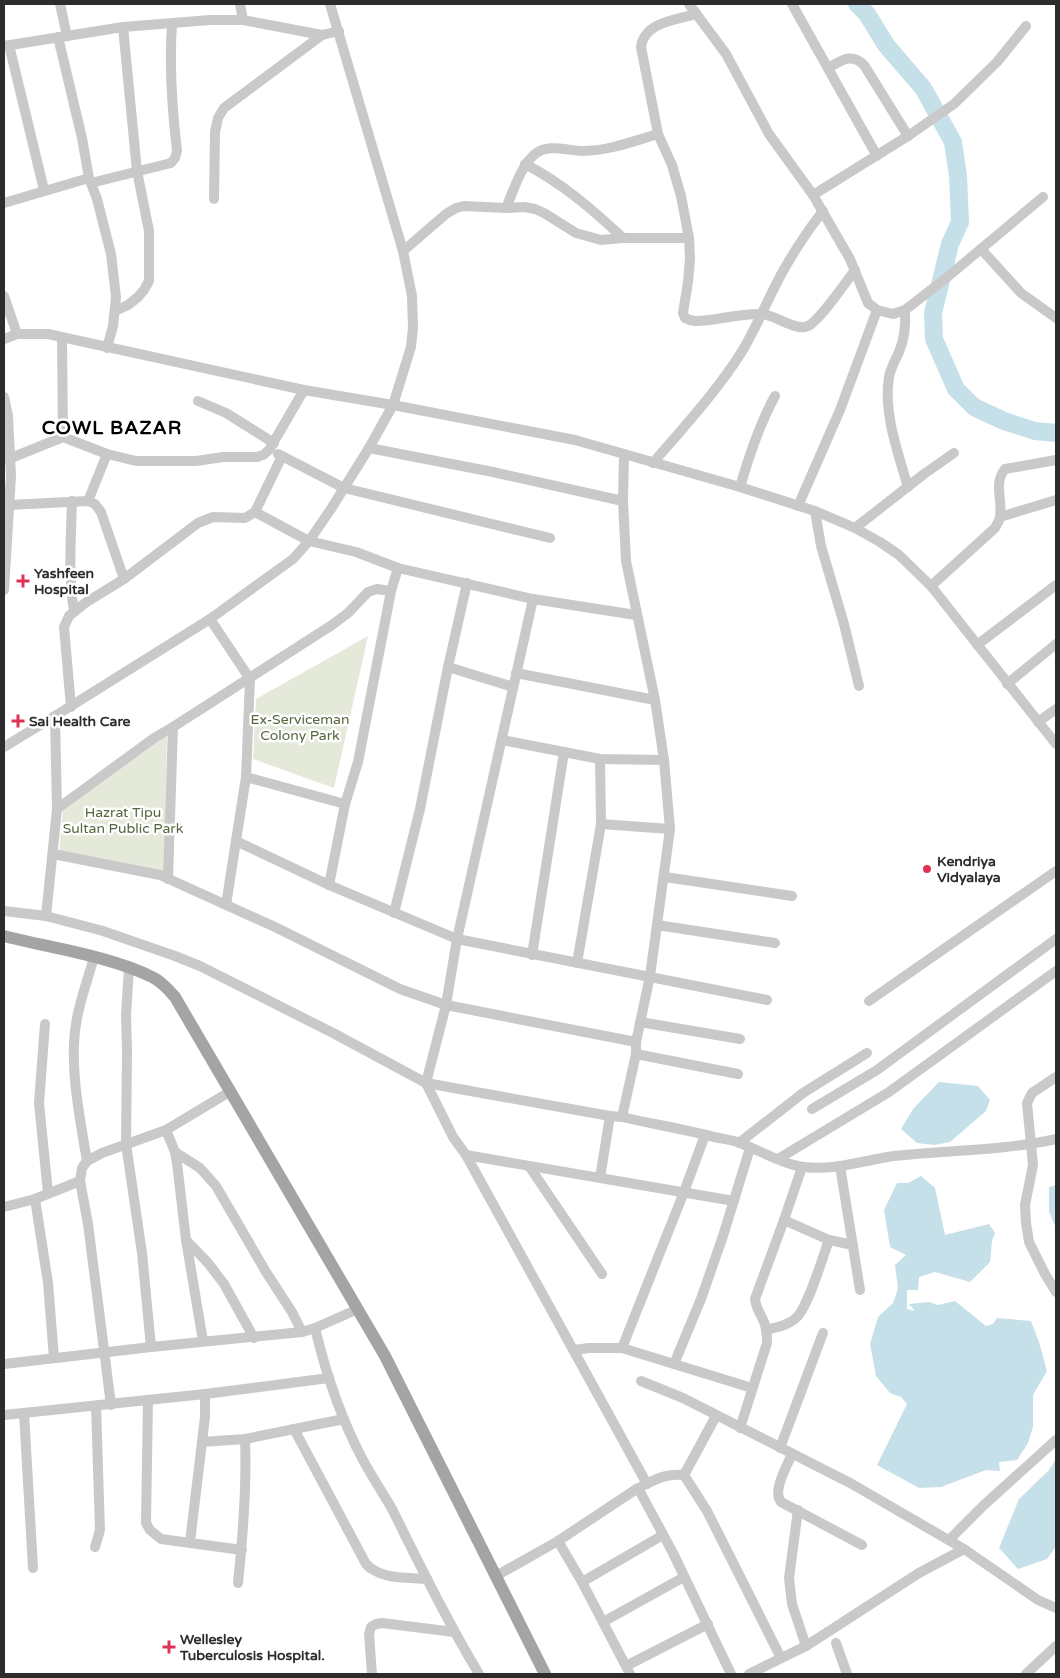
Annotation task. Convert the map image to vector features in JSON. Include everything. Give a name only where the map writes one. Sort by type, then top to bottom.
[{"type":"main road","points":[[4,936],[129,968],[154,977],[175,997],[386,1356],[545,1674]]},
{"type":"street","points":[[60,4],[62,37],[90,181],[97,199],[111,254],[116,297],[114,326],[107,348]]},
{"type":"street","points":[[240,4],[244,20]]},
{"type":"street","points":[[4,747],[210,619],[294,559],[309,541],[344,488],[393,405],[411,348],[413,327],[412,296],[403,251],[330,4]]},
{"type":"street","points":[[689,4],[726,54],[769,134],[814,195],[841,242],[868,303],[877,310],[893,314],[905,310],[981,250],[1043,197]]},
{"type":"street","points":[[792,4],[877,156]]},
{"type":"street","points":[[696,14],[656,25],[642,38],[641,47],[658,134],[672,165],[681,196],[689,238],[690,259],[683,313],[685,318],[695,321],[762,314],[793,325],[808,326],[819,316],[855,270]]},
{"type":"street","points":[[44,190],[7,46],[123,26],[210,20],[244,20],[322,35]]},
{"type":"street","points":[[4,203],[44,190],[137,172],[172,162],[177,151],[172,105],[170,49],[172,24]]},
{"type":"street","points":[[115,311],[138,297],[149,281],[149,231],[137,172],[123,26]]},
{"type":"street","points":[[814,195],[936,118],[954,104],[997,62],[1026,26]]},
{"type":"street","points":[[214,199],[215,132],[218,118],[224,108],[322,35],[339,31]]},
{"type":"street","points":[[828,68],[844,60],[853,58],[860,60],[908,136]]},
{"type":"street","points":[[506,208],[525,164],[536,153],[544,149],[595,151],[658,134]]},
{"type":"street","points":[[525,164],[575,196],[623,238]]},
{"type":"street","points":[[403,251],[446,214],[464,206],[524,207],[535,209],[576,233],[601,240],[689,238]]},
{"type":"street","points":[[653,463],[703,404],[740,354],[782,272],[810,227],[823,211]]},
{"type":"street","points":[[981,250],[1032,302],[1056,318]]},
{"type":"street","points":[[4,296],[16,334]]},
{"type":"street","points":[[798,506],[840,410],[877,310]]},
{"type":"street","points":[[905,310],[906,330],[899,353],[892,366],[888,391],[891,426],[908,487]]},
{"type":"street","points":[[4,339],[16,334],[48,334],[304,390],[575,440],[740,487],[815,511],[855,528],[899,555],[931,586],[1056,744]]},
{"type":"street","points":[[62,338],[63,437]]},
{"type":"street","points":[[7,459],[63,437],[107,454],[136,461],[196,461],[223,456],[257,457],[263,455],[272,446],[304,390]]},
{"type":"street","points":[[740,487],[755,439],[775,396]]},
{"type":"street","points":[[4,397],[8,416],[9,505],[4,590]]},
{"type":"street","points":[[198,401],[226,413],[272,446],[282,456],[344,488],[550,538]]},
{"type":"street","points":[[369,448],[493,472],[623,501]]},
{"type":"street","points":[[855,528],[954,453]]},
{"type":"street","points":[[88,501],[107,454]]},
{"type":"street","points":[[622,1117],[650,976],[665,877],[670,829],[664,760],[655,700],[626,561],[623,501],[624,454]]},
{"type":"street","points":[[71,707],[64,627],[69,616],[124,579],[198,523],[213,517],[245,518],[255,512],[282,456]]},
{"type":"street","points":[[931,586],[995,528],[1000,517],[998,481],[1005,469],[1056,460]]},
{"type":"street","points":[[1000,517],[1056,500]]},
{"type":"street","points":[[9,505],[72,501],[88,501],[95,504],[101,512],[124,579]]},
{"type":"street","points":[[72,501],[70,570],[74,611]]},
{"type":"street","points":[[815,511],[821,546],[844,624],[859,686]]},
{"type":"street","points":[[255,512],[309,541],[356,552],[398,568],[533,599],[636,615]]},
{"type":"street","points":[[329,885],[345,804],[358,762],[391,591],[398,568]]},
{"type":"street","points":[[394,913],[420,809],[467,583]]},
{"type":"street","points":[[978,645],[1056,585]]},
{"type":"street","points":[[57,809],[154,738],[250,679],[332,625],[348,613],[368,592],[377,589],[391,591]]},
{"type":"street","points":[[533,599],[457,940],[446,1005],[426,1083],[453,1136],[466,1155],[574,1350],[642,1486],[663,1535],[731,1674]]},
{"type":"street","points":[[210,619],[250,679],[246,777],[226,905]]},
{"type":"street","points":[[1008,684],[1056,644]]},
{"type":"street","points":[[448,667],[513,687]]},
{"type":"street","points":[[516,673],[655,700]]},
{"type":"street","points":[[1038,722],[1056,709]]},
{"type":"street","points":[[46,916],[57,809],[55,716]]},
{"type":"street","points":[[168,879],[173,727]]},
{"type":"street","points":[[502,740],[600,759],[664,760]]},
{"type":"street","points":[[532,955],[564,752]]},
{"type":"street","points":[[577,963],[601,824],[600,759]]},
{"type":"street","points":[[246,777],[345,804]]},
{"type":"street","points":[[601,824],[670,829]]},
{"type":"street","points":[[236,841],[329,885],[457,940],[767,1000]]},
{"type":"street","points":[[53,854],[160,875],[275,927],[400,989],[446,1005],[636,1042]]},
{"type":"street","points":[[869,1001],[1056,870]]},
{"type":"street","points":[[665,877],[792,896]]},
{"type":"street","points":[[4,911],[46,916],[103,931],[200,966],[335,1034],[426,1083],[622,1117],[705,1135],[739,1143],[802,1167],[821,1169],[894,1156],[980,1151],[1056,1139]]},
{"type":"street","points":[[658,925],[775,943]]},
{"type":"street","points":[[812,1109],[877,1070],[1056,939]]},
{"type":"street","points":[[87,1161],[78,1105],[74,1057],[76,1024],[94,958]]},
{"type":"street","points":[[129,968],[126,1015],[126,1144],[142,1253],[151,1346]]},
{"type":"street","points":[[778,1159],[888,1092],[1056,971]]},
{"type":"street","points":[[640,1022],[740,1039]]},
{"type":"street","points":[[45,1024],[40,1103],[48,1193]]},
{"type":"street","points":[[739,1143],[804,1093],[867,1053]]},
{"type":"street","points":[[636,1054],[738,1074]]},
{"type":"street","points":[[1056,1077],[1028,1097],[1033,1165],[1025,1205],[1029,1242],[1044,1274],[1056,1292]]},
{"type":"street","points":[[111,1405],[88,1224],[80,1181],[82,1168],[87,1161],[102,1153],[166,1130],[231,1090]]},
{"type":"street","points":[[600,1178],[610,1116]]},
{"type":"street","points":[[166,1130],[174,1152],[203,1341]]},
{"type":"street","points":[[622,1348],[705,1135]]},
{"type":"street","points":[[674,1364],[701,1300],[750,1148]]},
{"type":"street","points":[[174,1152],[200,1168],[216,1186],[266,1272],[292,1312],[302,1332]]},
{"type":"street","points":[[466,1155],[734,1201]]},
{"type":"street","points":[[529,1166],[602,1274]]},
{"type":"street","points":[[840,1166],[860,1290]]},
{"type":"street","points":[[740,1428],[767,1343],[766,1330],[756,1308],[755,1300],[802,1167]]},
{"type":"street","points":[[4,1207],[35,1199],[80,1181]]},
{"type":"street","points":[[35,1199],[48,1283],[54,1358]]},
{"type":"street","points":[[784,1220],[829,1240],[854,1245]]},
{"type":"street","points":[[186,1240],[208,1262],[224,1284],[254,1338]]},
{"type":"street","points":[[766,1330],[788,1324],[798,1316],[806,1303],[829,1240]]},
{"type":"street","points":[[4,1364],[151,1346],[254,1338],[302,1332],[358,1309]]},
{"type":"street","points":[[315,1328],[329,1378],[362,1460],[390,1507],[454,1632],[479,1674]]},
{"type":"street","points":[[780,1448],[823,1333]]},
{"type":"street","points":[[574,1350],[622,1348],[752,1388]]},
{"type":"street","points":[[4,1415],[111,1405],[329,1378]]},
{"type":"street","points":[[641,1381],[683,1398],[852,1484],[964,1549],[1038,1600],[1056,1608]]},
{"type":"street","points":[[190,1542],[202,1442],[205,1394]]},
{"type":"street","points":[[148,1400],[146,1523],[150,1530],[156,1536],[162,1538],[242,1550]]},
{"type":"street","points":[[95,1548],[100,1530],[96,1406]]},
{"type":"street","points":[[24,1414],[33,1568]]},
{"type":"street","points":[[684,1475],[716,1416]]},
{"type":"street","points":[[202,1442],[245,1439],[344,1419]]},
{"type":"street","points":[[294,1429],[366,1564],[373,1571],[381,1575],[428,1580]]},
{"type":"street","points":[[238,1583],[246,1478],[245,1439]]},
{"type":"street","points":[[949,1540],[984,1505],[1056,1440]]},
{"type":"street","points":[[792,1454],[777,1493],[781,1502],[862,1544]]},
{"type":"street","points":[[496,1576],[558,1541],[642,1486],[664,1475],[684,1475]]},
{"type":"street","points":[[684,1475],[707,1511],[781,1658]]},
{"type":"street","points":[[798,1510],[789,1578],[792,1604],[806,1646]]},
{"type":"street","points":[[582,1582],[663,1535]]},
{"type":"street","points":[[558,1541],[582,1582],[628,1670],[708,1624]]},
{"type":"street","points":[[749,1674],[806,1646],[919,1574],[964,1549]]},
{"type":"street","points":[[603,1622],[684,1577]]},
{"type":"street","points":[[372,1674],[369,1634],[371,1627],[376,1624],[382,1623],[454,1632]]},
{"type":"street","points":[[836,1643],[847,1674]]},
{"type":"street","points":[[1026,1674],[1056,1646]]},
{"type":"green space","name":"Ex-Serviceman Colony Park","points":[[368,636],[334,788],[253,759],[256,699]]},
{"type":"green space","name":"Hazrat Tipu Sultan Public Park","points":[[167,736],[164,872],[59,851],[63,811],[154,743]]},
{"type":"water","points":[[939,1082],[978,1086],[990,1100],[986,1111],[950,1142],[934,1145],[917,1143],[901,1129],[913,1109]]},
{"type":"water","points":[[921,1176],[935,1188],[945,1235],[989,1224],[995,1233],[992,1241],[990,1262],[970,1282],[935,1272],[919,1277],[918,1290],[907,1290],[907,1309],[915,1311],[909,1304],[929,1302],[938,1305],[955,1301],[986,1326],[993,1324],[997,1318],[1031,1321],[1047,1371],[1033,1395],[1033,1427],[1028,1443],[1017,1460],[999,1462],[1000,1471],[986,1470],[941,1487],[919,1488],[877,1465],[907,1404],[901,1397],[890,1393],[876,1376],[870,1344],[878,1317],[893,1303],[898,1288],[895,1265],[906,1255],[890,1247],[884,1210],[897,1183],[908,1183]]},
{"type":"water","points":[[1056,1185],[1056,1228],[1049,1212],[1049,1187]]},
{"type":"water","points":[[1056,1459],[1056,1546],[1047,1559],[1018,1569],[999,1548],[1019,1499],[1049,1470]]},
{"type":"waterway","points":[[857,4],[867,14],[886,45],[923,88],[953,142],[958,176],[960,222],[950,244],[933,313],[934,339],[956,389],[974,407],[1004,421],[1035,431],[1056,433]]},
{"type":"place","name":"Yashfeen Hospital","points":[[23,581]]},
{"type":"place","name":"Sai Health Care","points":[[18,721]]},
{"type":"place","name":"Kendriya Vidyalaya","points":[[927,869]]},
{"type":"place","name":"Wellesley Tuberculosis Hospital.","points":[[169,1647]]},
{"type":"district","name":"COWL BAZAR","points":[[112,428]]}]
